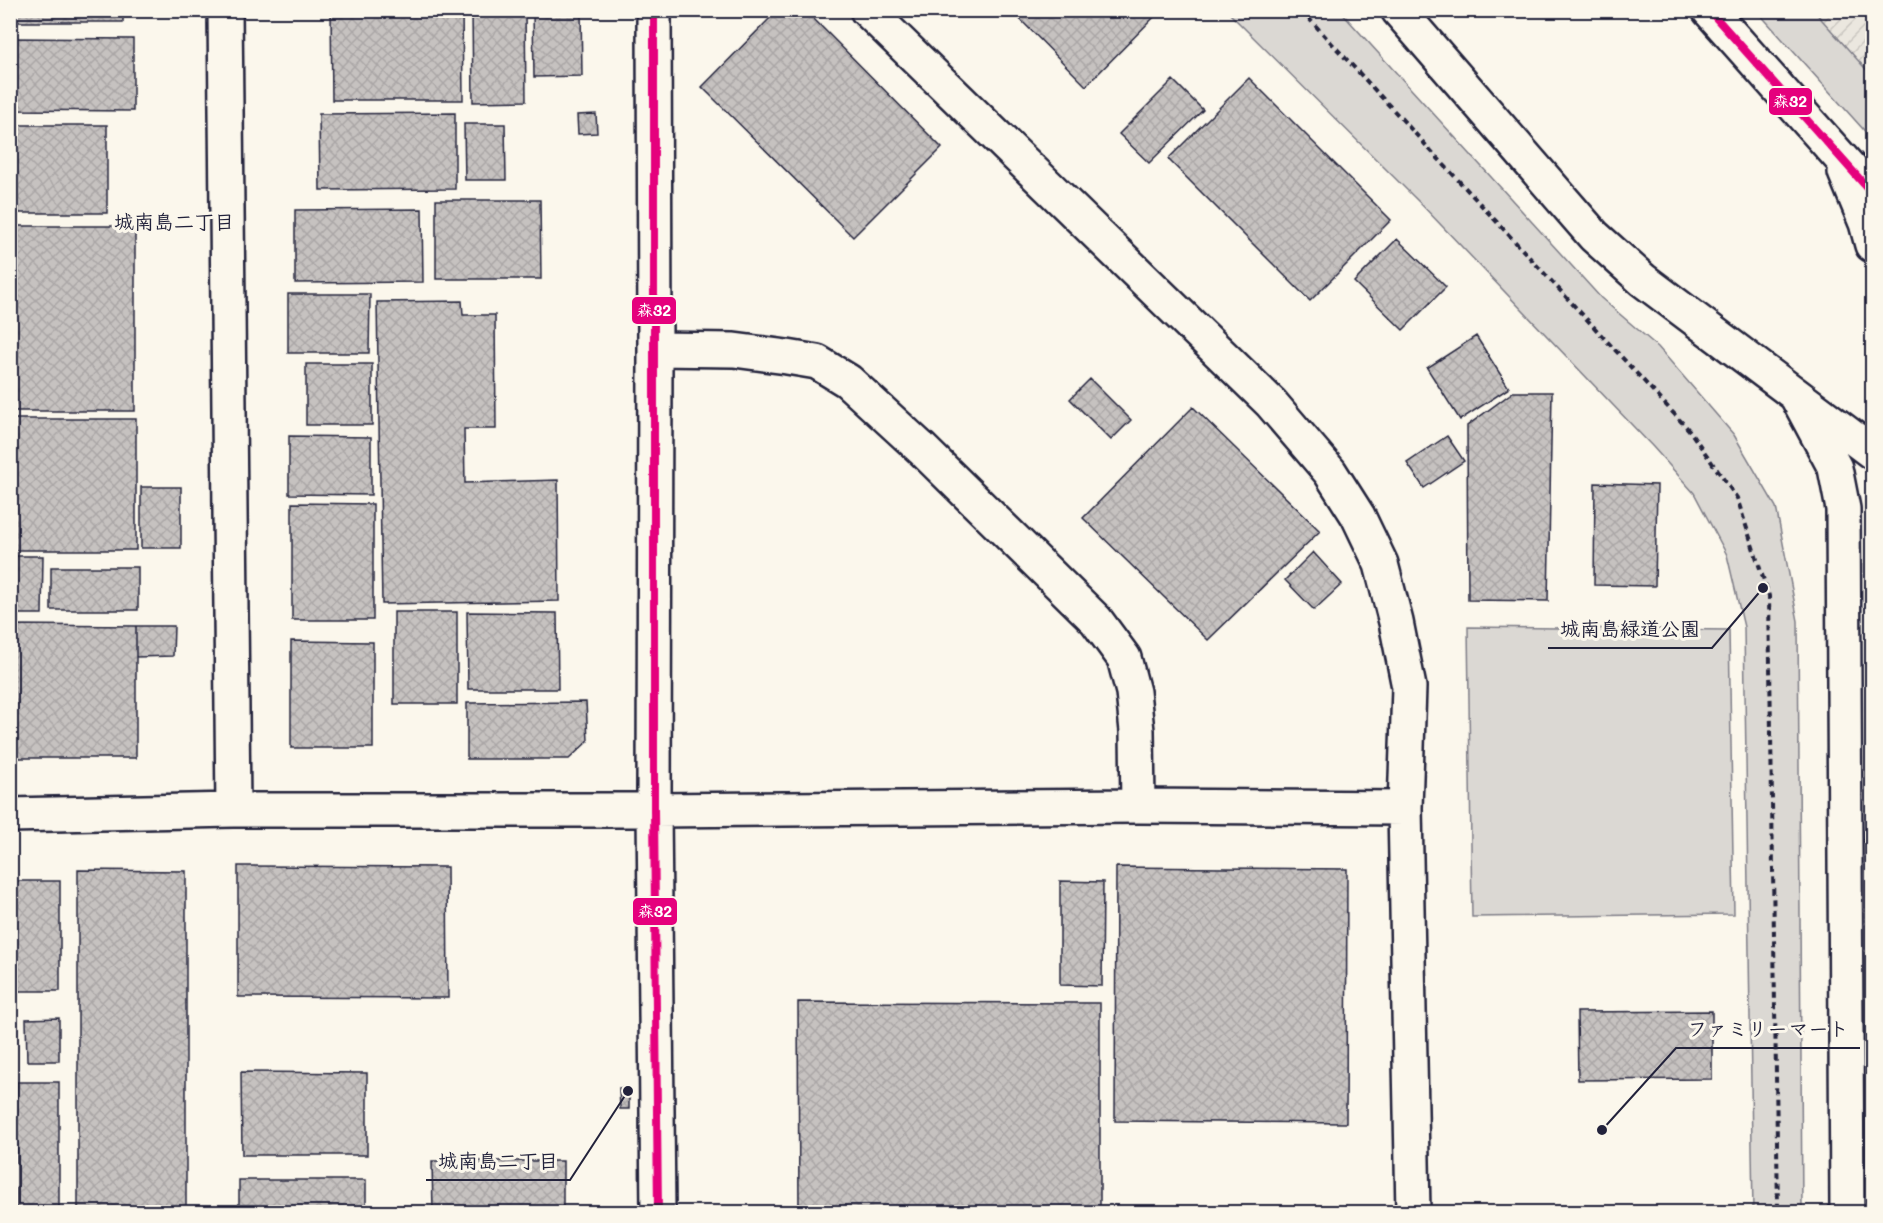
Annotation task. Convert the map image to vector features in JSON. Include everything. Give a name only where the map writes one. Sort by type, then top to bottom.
[{"type":"street","points":[[225,10],[233,810]]},
{"type":"street","points":[[654,10],[656,349],[654,810],[658,1212]]},
{"type":"street","points":[[867,10],[1272,403],[1330,472],[1358,516],[1381,564],[1409,687],[1405,808],[1413,1212]]},
{"type":"street","points":[[1398,10],[1594,236],[1643,280],[1872,452]]},
{"type":"street","points":[[1709,10],[1872,193]]},
{"type":"street","points":[[1837,154],[1866,223],[1872,245]]},
{"type":"street","points":[[656,349],[734,350],[818,362],[848,381],[922,449],[1096,620],[1124,658],[1133,692],[1137,731],[1138,806]]},
{"type":"street","points":[[1796,394],[1835,468],[1843,509],[1847,1212]]},
{"type":"street","points":[[10,815],[233,810],[654,810],[1138,806],[1405,808]]},
{"type":"path","points":[[1300,10],[1689,430],[1737,498],[1769,596],[1778,1212]]},
{"type":"shaded area","points":[[1227,11],[1340,11],[1601,298],[1658,347],[1734,435],[1776,507],[1798,621],[1802,1212],[1753,1212],[1744,627],[1727,555],[1694,493],[1653,447],[1420,203]]},
{"type":"shaded area","points":[[1757,11],[1814,11],[1872,76],[1872,139]]},
{"type":"shaded area","points":[[1814,11],[1872,11],[1872,76]]},
{"type":"shaded area","points":[[1468,627],[1729,630],[1734,914],[1472,917]]},
{"type":"building","points":[[10,10],[123,10],[123,22],[10,22]]},
{"type":"building","points":[[331,10],[462,10],[463,100],[332,100]]},
{"type":"building","points":[[472,10],[525,10],[526,101],[473,102]]},
{"type":"building","points":[[533,10],[581,10],[582,76],[534,77]]},
{"type":"building","points":[[778,10],[805,10],[942,148],[853,237],[702,87]]},
{"type":"building","points":[[1011,10],[1161,10],[1086,86]]},
{"type":"building","points":[[10,38],[133,39],[133,111],[10,110]]},
{"type":"building","points":[[1249,78],[1391,220],[1310,301],[1168,159]]},
{"type":"building","points":[[1173,80],[1203,110],[1149,163],[1119,134]]},
{"type":"building","points":[[455,113],[455,189],[320,190],[319,114]]},
{"type":"building","points":[[596,114],[597,133],[578,134],[577,115]]},
{"type":"building","points":[[464,124],[505,124],[506,180],[465,180]]},
{"type":"building","points":[[10,125],[107,125],[107,213],[10,213]]},
{"type":"building","points":[[436,200],[540,200],[541,279],[436,279]]},
{"type":"building","points":[[422,209],[423,282],[295,283],[295,210]]},
{"type":"building","points":[[11,226],[135,226],[135,411],[11,411]]},
{"type":"building","points":[[1397,239],[1446,287],[1403,330],[1354,282]]},
{"type":"building","points":[[288,294],[370,294],[369,353],[288,353]]},
{"type":"building","points":[[462,301],[463,315],[495,315],[496,429],[464,429],[465,483],[558,480],[559,601],[382,604],[377,302]]},
{"type":"building","points":[[1476,336],[1509,388],[1460,420],[1427,368]]},
{"type":"building","points":[[306,364],[372,364],[372,425],[306,425]]},
{"type":"building","points":[[1090,379],[1131,420],[1111,440],[1070,399]]},
{"type":"building","points":[[1513,392],[1552,392],[1548,601],[1468,600],[1467,426]]},
{"type":"building","points":[[1193,407],[1320,531],[1208,640],[1083,518]]},
{"type":"building","points":[[11,419],[136,419],[136,550],[12,550]]},
{"type":"building","points":[[289,436],[371,437],[371,495],[289,494]]},
{"type":"building","points":[[1447,436],[1464,461],[1424,488],[1407,463]]},
{"type":"building","points":[[1595,483],[1657,485],[1655,586],[1594,585]]},
{"type":"building","points":[[141,487],[181,487],[181,548],[141,548]]},
{"type":"building","points":[[292,503],[373,504],[373,620],[292,620]]},
{"type":"building","points":[[1313,552],[1342,584],[1314,610],[1285,580]]},
{"type":"building","points":[[10,556],[43,556],[42,614],[10,614]]},
{"type":"building","points":[[51,567],[138,567],[138,610],[51,610]]},
{"type":"building","points":[[394,612],[457,612],[457,704],[394,704]]},
{"type":"building","points":[[467,612],[557,613],[558,689],[468,689]]},
{"type":"building","points":[[10,625],[136,626],[136,758],[10,758]]},
{"type":"building","points":[[136,626],[174,626],[173,656],[136,657]]},
{"type":"building","points":[[291,641],[373,642],[373,748],[291,748]]},
{"type":"building","points":[[586,702],[588,741],[569,759],[467,759],[467,703]]},
{"type":"building","points":[[238,866],[447,867],[448,998],[238,997]]},
{"type":"building","points":[[1116,867],[1347,869],[1346,1123],[1115,1121]]},
{"type":"building","points":[[78,870],[186,871],[186,1212],[78,1212]]},
{"type":"building","points":[[10,881],[60,881],[60,991],[10,991]]},
{"type":"building","points":[[1060,881],[1103,882],[1102,986],[1060,985]]},
{"type":"building","points":[[798,1002],[1100,1003],[1100,1212],[799,1212]]},
{"type":"building","points":[[1712,1011],[1712,1079],[1578,1080],[1577,1012]]},
{"type":"building","points":[[59,1018],[59,1061],[27,1061],[26,1019]]},
{"type":"building","points":[[241,1072],[367,1073],[367,1155],[242,1155]]},
{"type":"building","points":[[17,1082],[59,1082],[59,1212],[17,1212]]},
{"type":"building","points":[[619,1088],[629,1088],[629,1109],[620,1109]]},
{"type":"building","points":[[432,1161],[563,1161],[563,1212],[433,1212]]},
{"type":"building","points":[[239,1180],[366,1180],[366,1212],[239,1212]]},
{"type":"transit line","name":"森32","points":[[654,10],[654,810],[658,1212]]},
{"type":"transit line","name":"森32","points":[[1709,10],[1872,193]]},
{"type":"place","name":"城南島緑道公園","points":[[1763,588]]},
{"type":"place","name":"城南島二丁目","points":[[628,1091]]},
{"type":"place","name":"ファミリーマート","points":[[1602,1130]]},
{"type":"district","name":"城南島二丁目","points":[[174,221]]}]
